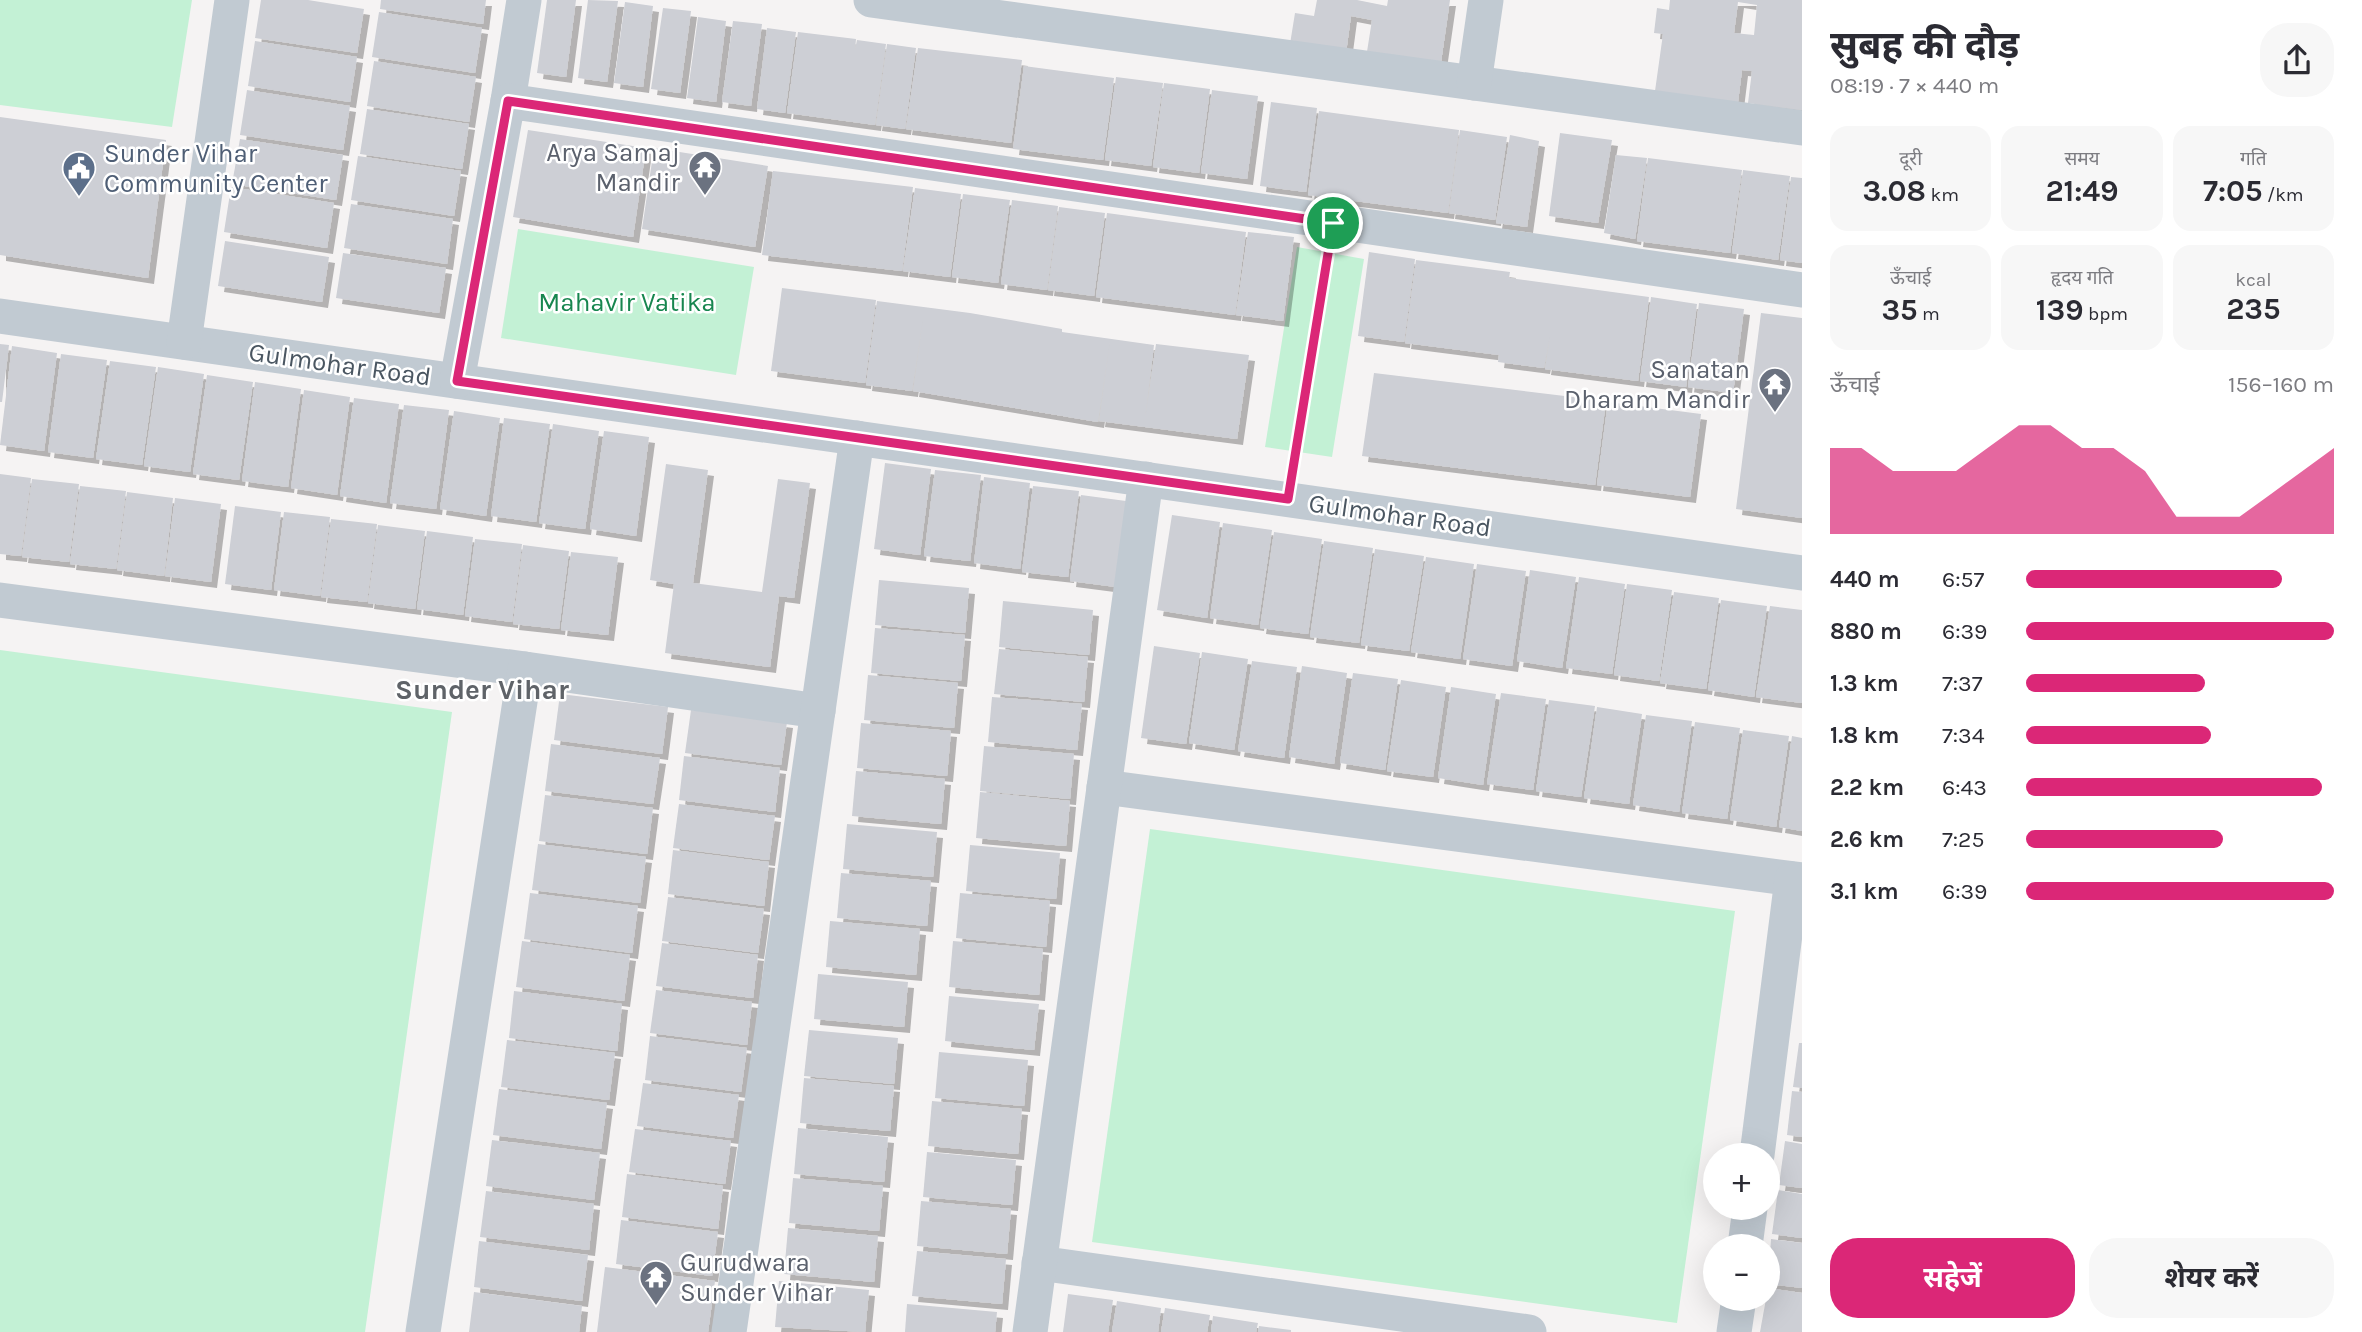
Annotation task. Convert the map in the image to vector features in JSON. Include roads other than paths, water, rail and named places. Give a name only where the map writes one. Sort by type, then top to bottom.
[{"type":"street","points":[[184,342],[232,0]]},
{"type":"street","points":[[457,381],[524,0]]},
{"type":"street","points":[[871,0],[1802,128]]},
{"type":"street","points":[[1474,83],[1486,0]]},
{"type":"street","points":[[508,101],[1802,290]]},
{"type":"street","name":"Gulmohar Road","points":[[0,316],[1802,573]]},
{"type":"street","points":[[729,1332],[857,438]]},
{"type":"street","points":[[1030,1332],[1146,479]]},
{"type":"street","points":[[0,600],[525,669],[818,711]]},
{"type":"street","points":[[423,1332],[525,669]]},
{"type":"street","points":[[1104,787],[1797,880],[1759,1143]]},
{"type":"street","points":[[1039,1263],[1529,1332]]},
{"type":"street","points":[[1734,1332],[1737,1311]]},
{"type":"place","name":"Arya Samaj Mandir","points":[[705,197]]},
{"type":"place","name":"Sunder Vihar Community Center","points":[[79,198]]},
{"type":"place","name":"Sanatan Dharam Mandir","points":[[1775,414]]},
{"type":"place","name":"Gurudwara Sunder Vihar","points":[[656,1307]]},
{"type":"district","name":"Sunder Vihar","points":[[482,689]]},
{"type":"park label","name":"Mahavir Vatika","points":[[627,302]]}]
